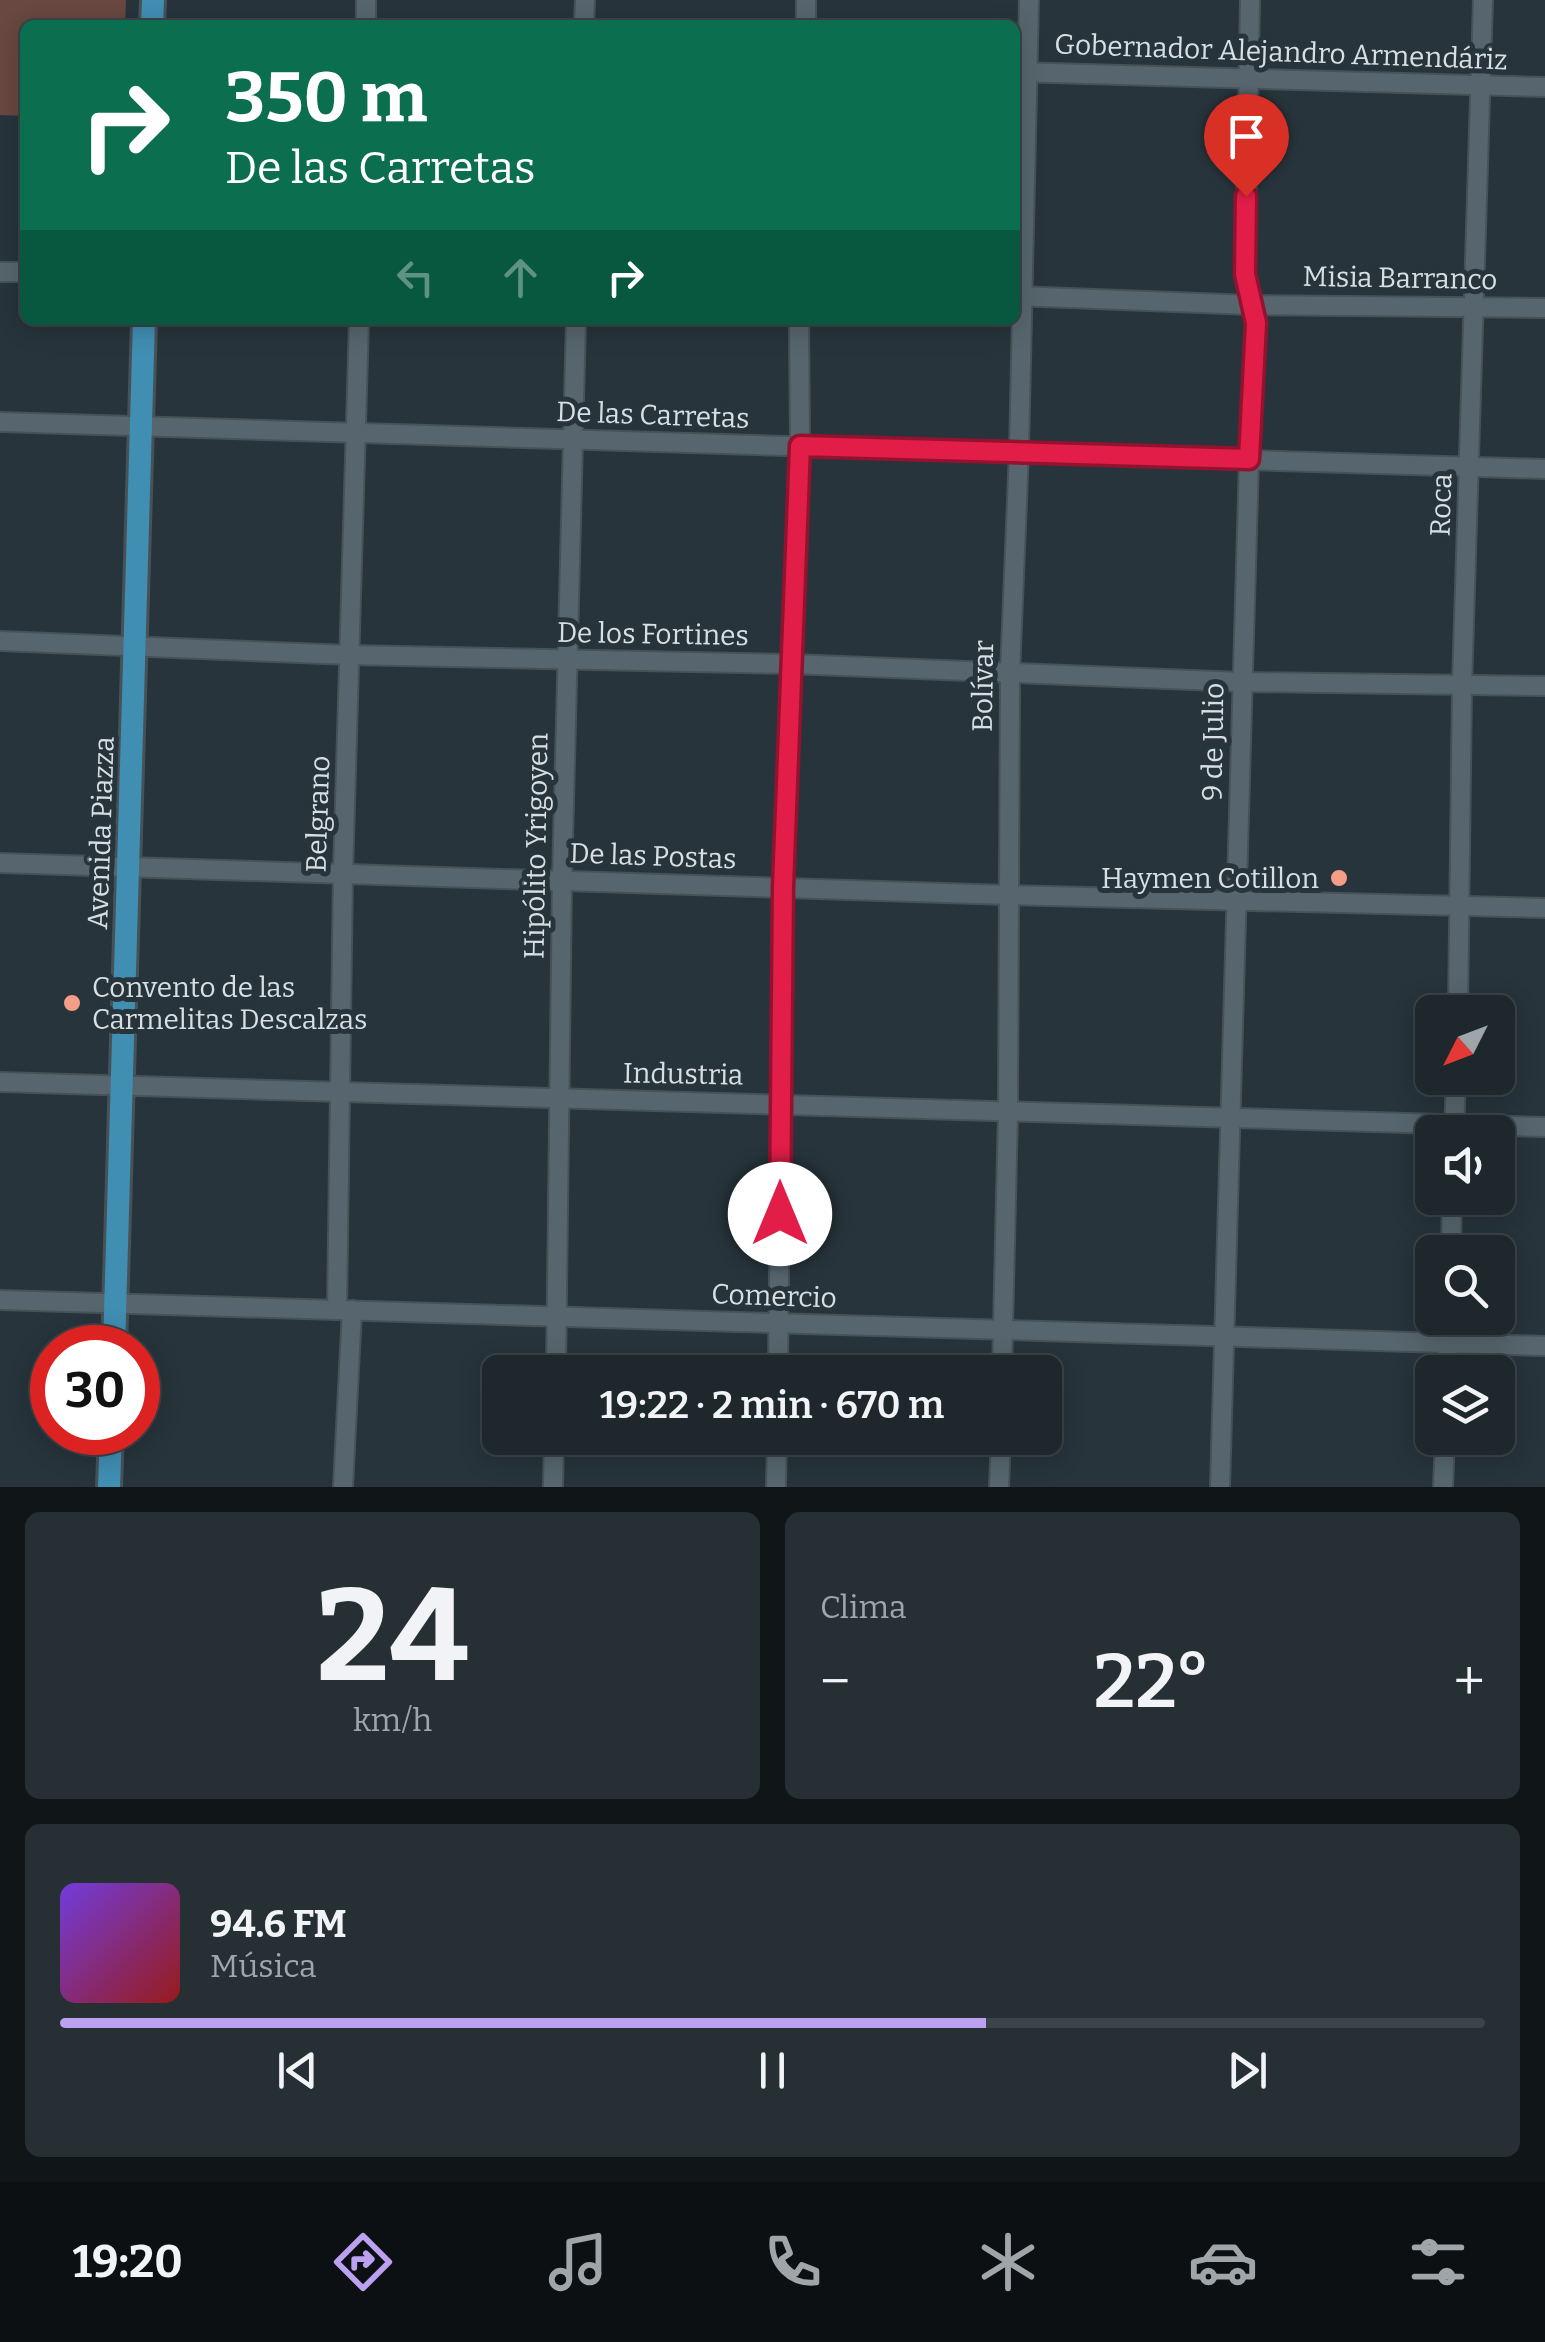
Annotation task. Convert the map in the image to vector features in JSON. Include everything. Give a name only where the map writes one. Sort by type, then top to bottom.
[{"type":"main road","name":"Avenida Piazza","points":[[115,1325],[144,325]]},
{"type":"main road","points":[[110,1487],[111,1455]]},
{"type":"street","name":"Bolívar","points":[[1020,147],[1021,72],[1029,0]]},
{"type":"street","name":"9 de Julio","points":[[1220,1487],[1256,323],[1245,274],[1250,0]]},
{"type":"street","name":"Roca","points":[[1458,995],[1462,686],[1483,0]]},
{"type":"street","name":"Gobernador Alejandro Armendáriz","points":[[1021,72],[1545,87]]},
{"type":"street","name":"Misia Barranco","points":[[1020,297],[1545,308]]},
{"type":"street","name":"Belgrano","points":[[343,1487],[343,873],[359,325]]},
{"type":"street","name":"Hipólito Yrigoyen","points":[[556,1355],[562,880],[576,325]]},
{"type":"street","points":[[778,1355],[783,887],[800,446],[799,325]]},
{"type":"street","name":"Bolívar","points":[[1002,1355],[1018,325]]},
{"type":"street","name":"De las Carretas","points":[[0,422],[1545,469]]},
{"type":"street","name":"De los Fortines","points":[[0,641],[350,655],[792,664],[1242,682],[1545,686]]},
{"type":"street","name":"De las Postas","points":[[0,863],[1545,908]]},
{"type":"street","name":"Industria","points":[[0,1082],[1008,1110],[1415,1126]]},
{"type":"street","name":"Industria","points":[[1515,1127],[1545,1127]]},
{"type":"street","name":"Comercio","points":[[0,1300],[1545,1346]]},
{"type":"street","points":[[1448,1335],[1448,1355]]},
{"type":"street","points":[[553,1487],[554,1455]]},
{"type":"street","points":[[776,1487],[777,1455]]},
{"type":"street","points":[[999,1487],[1000,1455]]},
{"type":"street","points":[[1443,1487],[1444,1455]]},
{"type":"shaded area","points":[[0,0],[126,0],[125,20],[20,20],[20,116],[0,115]]},
{"type":"place","name":"Haymen Cotillon","points":[[1339,878]]},
{"type":"place","name":"Convento de las Carmelitas Descalzas","points":[[72,1003]]},
{"type":"route","points":[[780,1214],[783,887],[800,446],[1249,459],[1256,323],[1245,274],[1246,196]]}]
